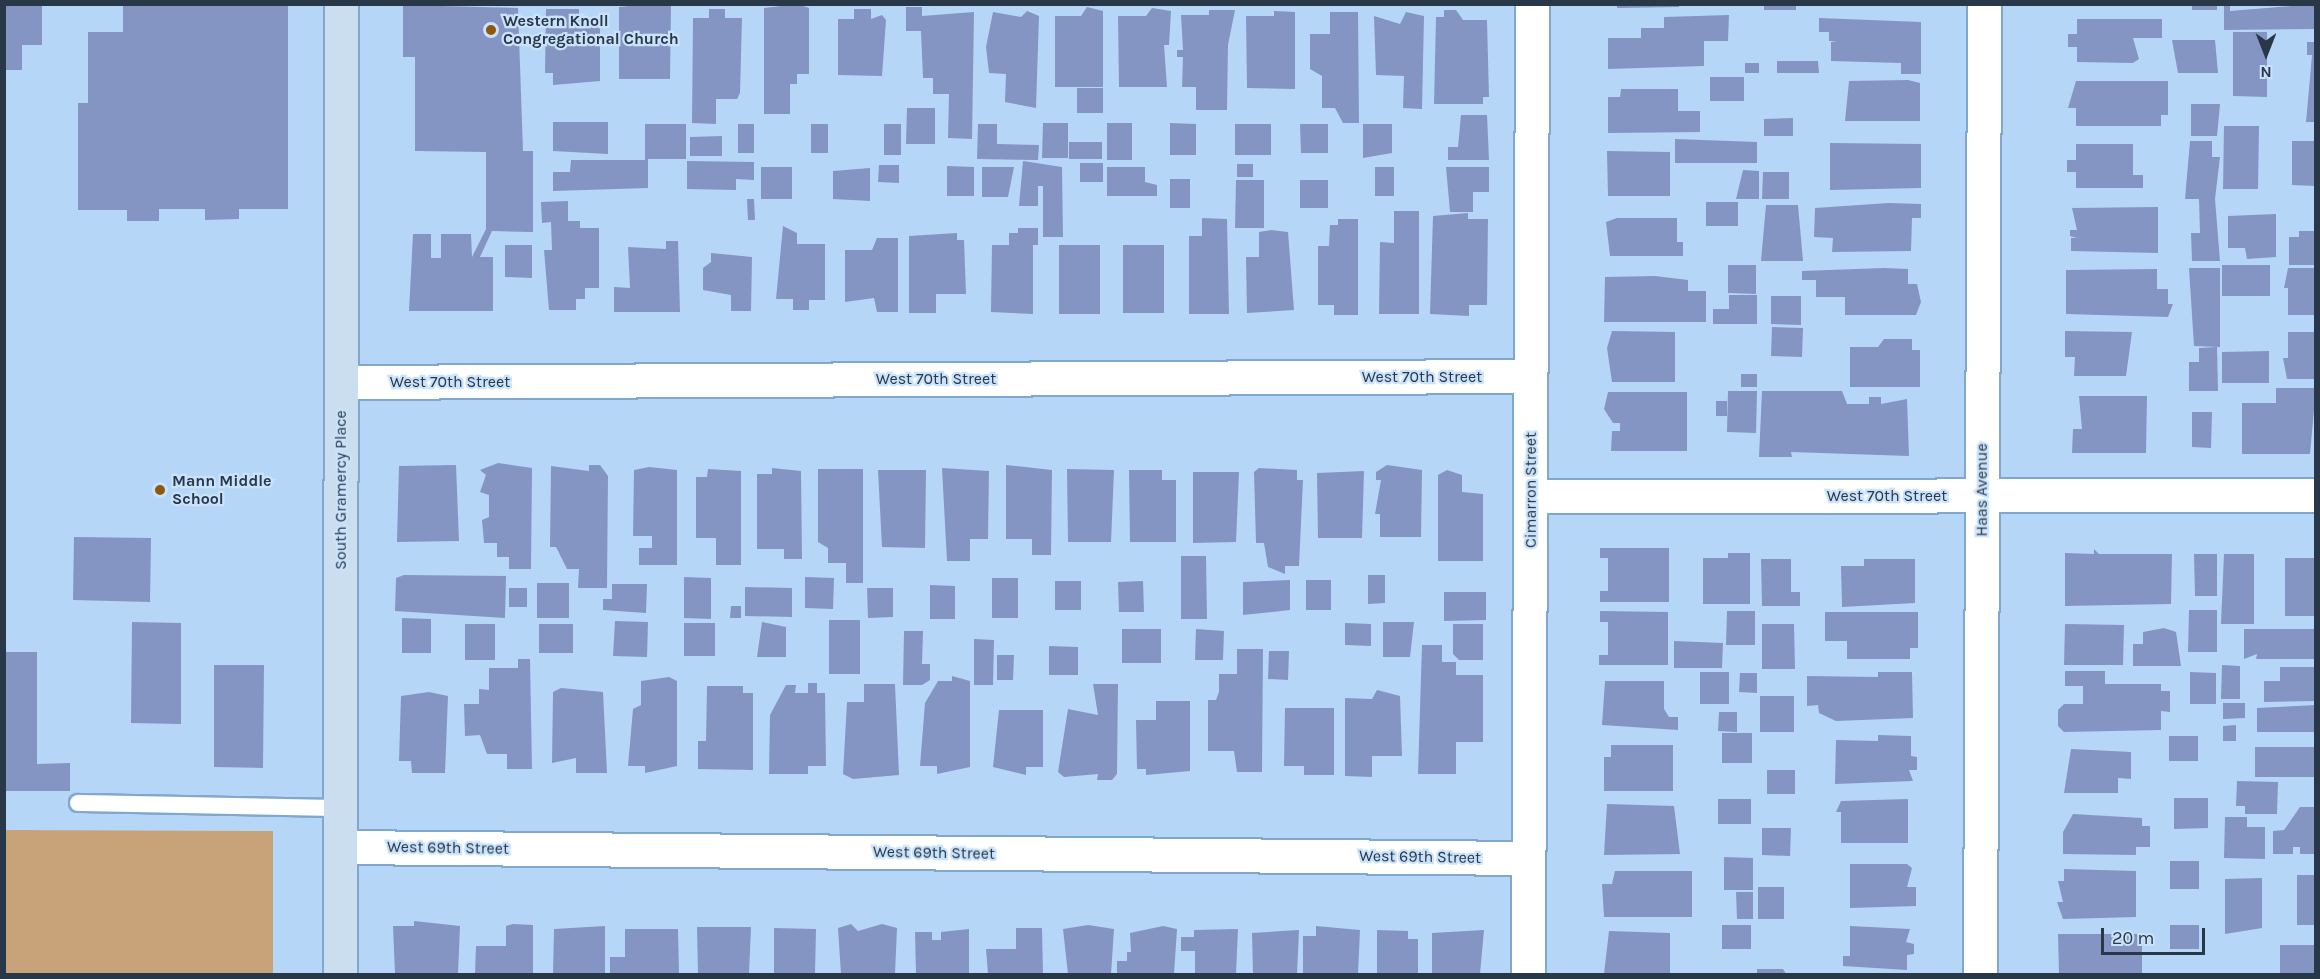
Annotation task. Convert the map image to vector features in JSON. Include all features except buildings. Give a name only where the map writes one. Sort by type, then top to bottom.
[{"type":"street","name":"South Gramercy Place","points":[[340,975],[341,4]]},
{"type":"street","name":"Cimarron Street","points":[[1528,975],[1532,4]]},
{"type":"street","name":"Haas Avenue","points":[[1980,975],[1984,4]]},
{"type":"street","name":"West 70th Street","points":[[341,382],[1530,376]]},
{"type":"street","name":"West 70th Street","points":[[1531,496],[2316,495]]},
{"type":"street","name":"West 69th Street","points":[[340,847],[1528,858]]},
{"type":"lane","points":[[78,803],[340,808]]},
{"type":"shaded area","points":[[5,830],[273,831],[273,974],[5,974]]},
{"type":"place","name":"Western Knoll Congregational Church","points":[[491,30]]},
{"type":"place","name":"Mann Middle School","points":[[160,490]]}]
